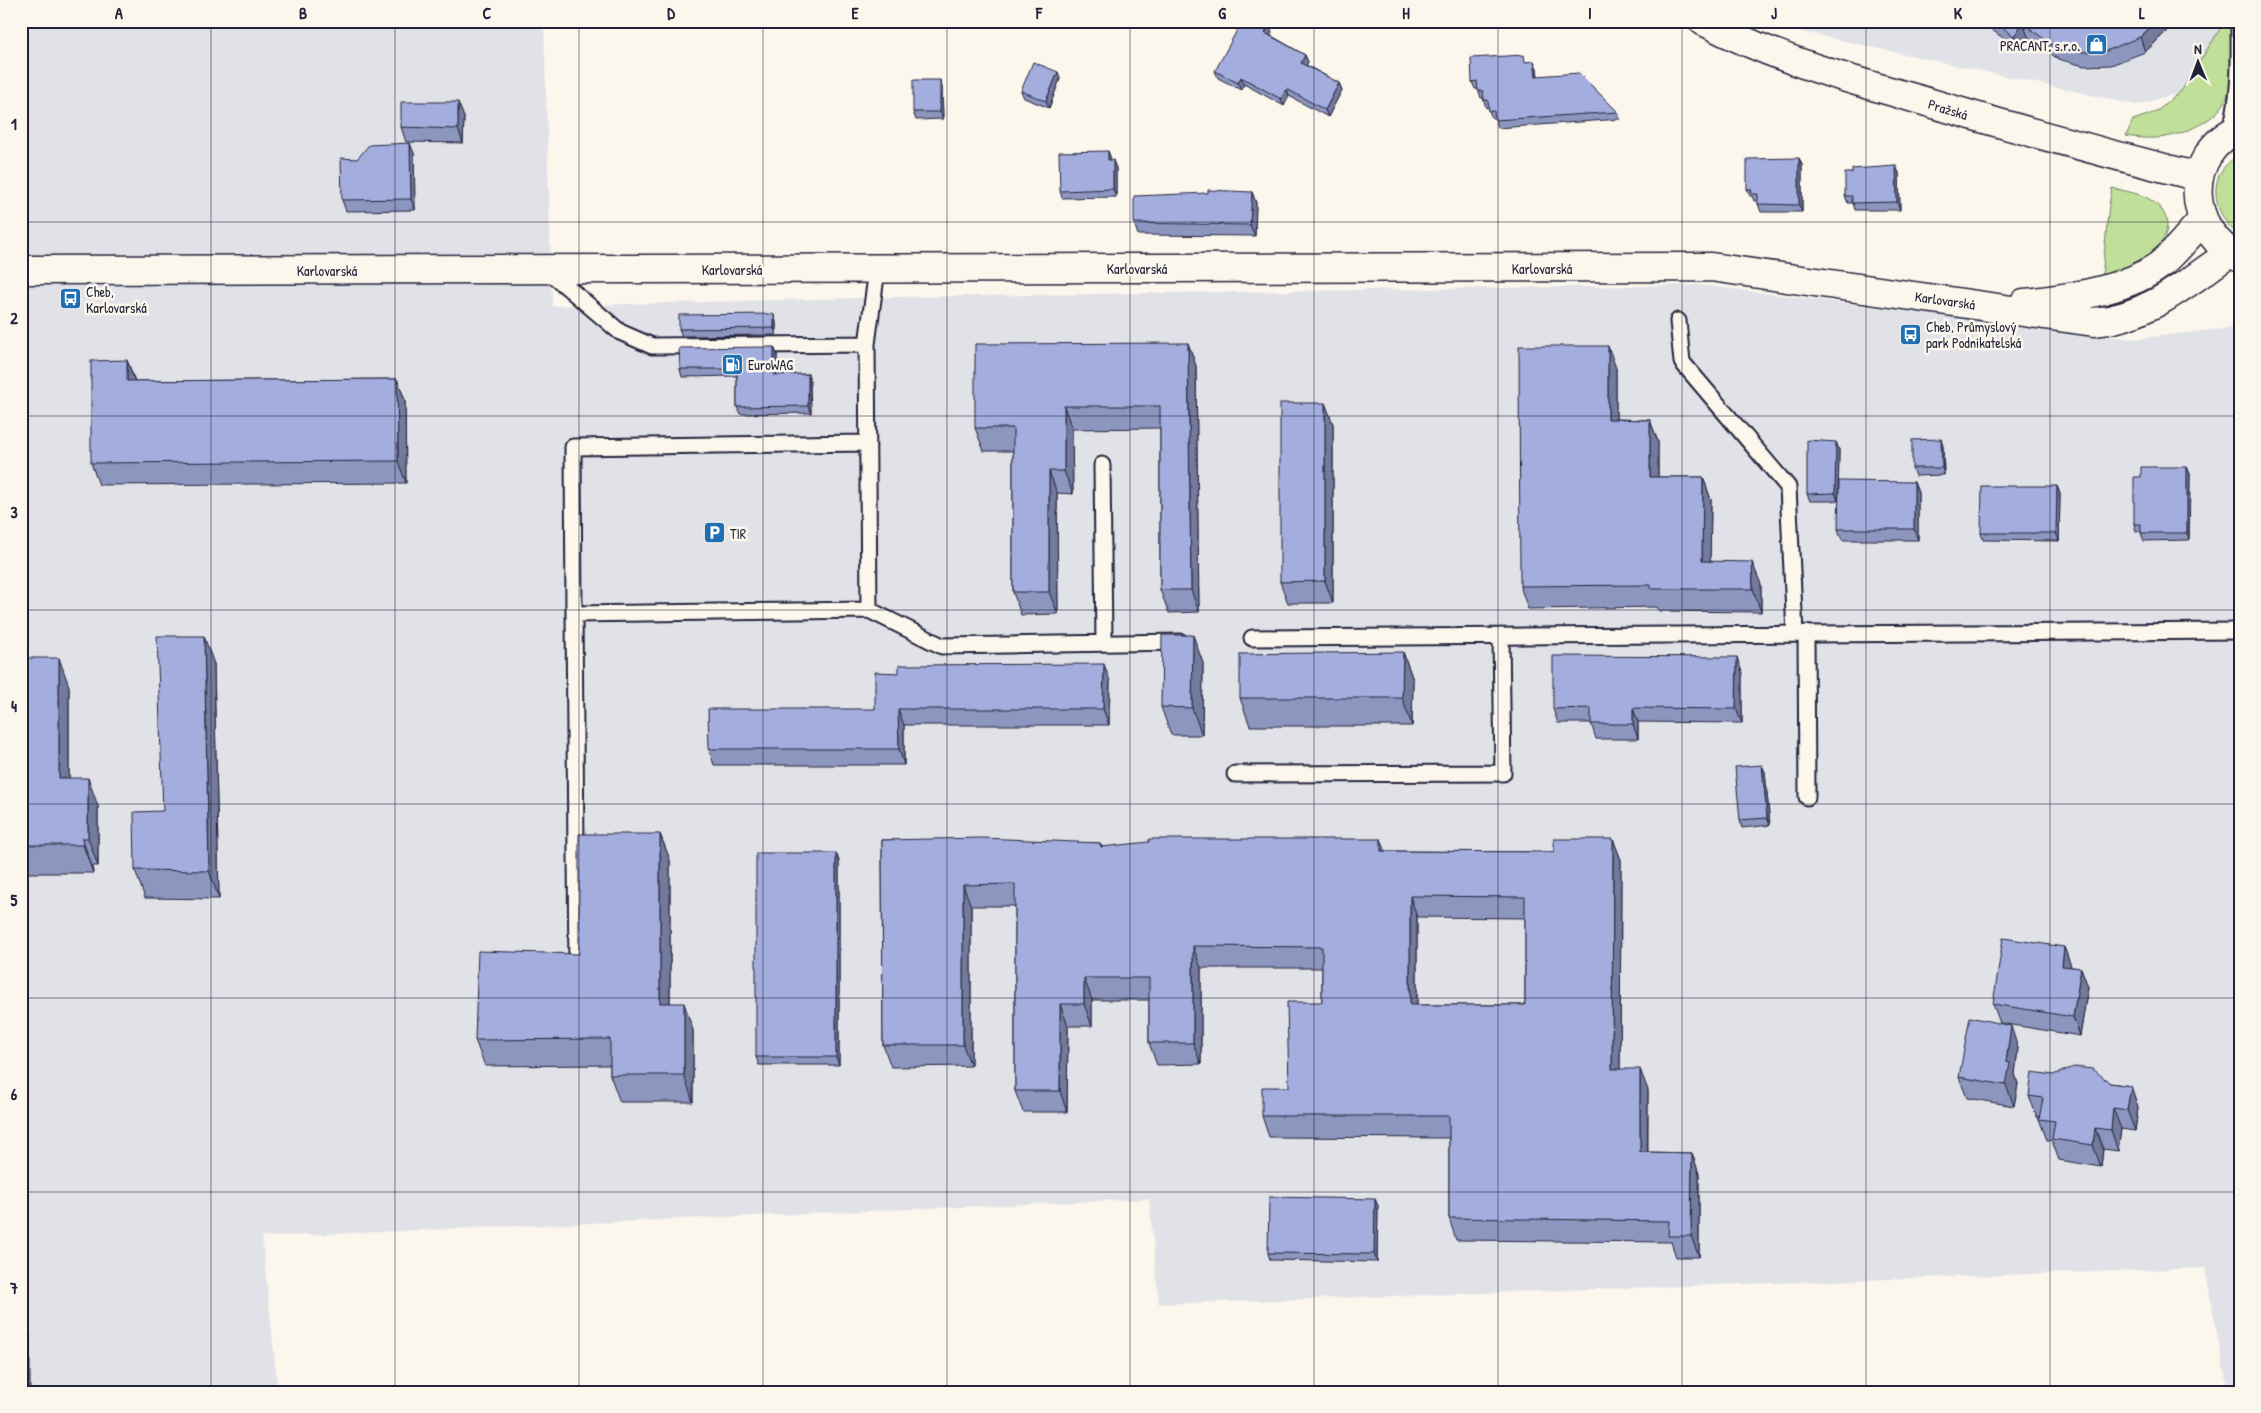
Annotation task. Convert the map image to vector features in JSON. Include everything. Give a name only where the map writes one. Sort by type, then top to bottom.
[{"type":"street","name":"Pražská","points":[[1703,21],[1740,40],[1822,71],[2011,128],[2199,177]]},
{"type":"street","points":[[2235,130],[2216,144],[2206,159],[2199,177],[2198,206],[2210,233],[2235,256]]},
{"type":"street","points":[[1981,304],[2004,306],[2052,300],[2079,295],[2138,277],[2158,266],[2203,220]]},
{"type":"street","name":"Karlovarská","points":[[21,270],[1712,267],[1981,304],[2076,320],[2112,320],[2152,306],[2235,256]]},
{"type":"lane","points":[[2235,130],[2239,84],[2239,21]]},
{"type":"lane","points":[[546,269],[620,332],[652,346],[867,344]]},
{"type":"lane","points":[[869,610],[867,344],[877,269]]},
{"type":"lane","points":[[1678,321],[1682,362],[1788,487],[1801,634],[1806,798]]},
{"type":"lane","points":[[577,970],[573,447],[867,444]]},
{"type":"lane","points":[[1102,465],[1104,643]]},
{"type":"lane","points":[[574,614],[869,610],[942,646],[1194,642]]},
{"type":"lane","points":[[1252,638],[2240,631]]},
{"type":"lane","points":[[1235,774],[1503,773],[1501,636]]},
{"type":"shaded area","points":[[21,21],[544,21],[552,306],[899,297],[1700,285],[2133,339],[2240,327],[2240,1392],[2228,1392],[2205,1268],[1159,1304],[1149,1199],[262,1237],[278,1392],[21,1392]]},
{"type":"shaded area","points":[[1769,21],[2240,21],[2240,89],[2193,89],[2137,105],[1780,27]]},
{"type":"green space","points":[[2225,21],[2231,21],[2232,66],[2229,90],[2221,108],[2204,122],[2185,132],[2152,138],[2126,136],[2133,120],[2156,112],[2182,90]]},
{"type":"green space","points":[[2240,155],[2240,236],[2223,217],[2218,206],[2216,194],[2221,172]]},
{"type":"green space","points":[[2112,188],[2149,199],[2159,207],[2165,216],[2167,225],[2161,244],[2145,260],[2131,268],[2102,277],[2109,204]]},
{"type":"building","points":[[1242,21],[1264,21],[1270,25],[1265,33],[1305,55],[1301,63],[1339,83],[1325,110],[1287,89],[1281,99],[1241,77],[1238,83],[1215,71]]},
{"type":"building","points":[[1994,21],[2157,21],[2140,37],[2106,51],[2079,52],[2052,45],[2023,23],[2014,36]]},
{"type":"building","points":[[1524,55],[1525,62],[1534,61],[1536,76],[1579,73],[1618,112],[1495,120],[1494,111],[1489,111],[1488,100],[1484,100],[1483,91],[1478,91],[1477,81],[1472,82],[1471,58]]},
{"type":"building","points":[[1033,62],[1058,72],[1046,101],[1021,91]]},
{"type":"building","points":[[913,80],[940,80],[940,112],[913,112]]},
{"type":"building","points":[[401,102],[458,102],[458,129],[401,127]]},
{"type":"building","points":[[410,143],[411,199],[342,200],[341,158],[357,159],[369,145]]},
{"type":"building","points":[[1108,151],[1108,160],[1113,160],[1113,189],[1060,191],[1059,152]]},
{"type":"building","points":[[1799,158],[1799,205],[1758,204],[1758,194],[1752,194],[1751,189],[1747,189],[1747,159]]},
{"type":"building","points":[[1896,166],[1897,202],[1852,203],[1852,196],[1845,196],[1845,173],[1852,173],[1852,169]]},
{"type":"building","points":[[1208,190],[1252,192],[1250,225],[1134,223],[1134,196],[1208,193]]},
{"type":"building","points":[[774,314],[774,328],[679,329],[679,315]]},
{"type":"building","points":[[1188,343],[1191,590],[1160,590],[1160,406],[1064,406],[1064,471],[1049,471],[1049,592],[1013,592],[1013,428],[975,428],[975,344]]},
{"type":"building","points":[[1519,346],[1608,346],[1608,419],[1650,420],[1650,477],[1703,477],[1702,561],[1752,562],[1753,589],[1651,589],[1651,585],[1520,586]]},
{"type":"building","points":[[774,347],[774,375],[808,374],[808,406],[737,407],[737,369],[680,369],[679,348]]},
{"type":"building","points":[[127,360],[127,381],[397,379],[398,461],[91,463],[91,361]]},
{"type":"building","points":[[1280,403],[1325,403],[1325,581],[1280,582]]},
{"type":"building","points":[[1941,439],[1942,468],[1912,468],[1912,440]]},
{"type":"building","points":[[1807,440],[1836,442],[1835,493],[1807,494]]},
{"type":"building","points":[[2141,467],[2187,467],[2187,533],[2141,533],[2141,524],[2134,524],[2134,477],[2141,477]]},
{"type":"building","points":[[1839,481],[1914,482],[1914,529],[1838,529]]},
{"type":"building","points":[[1982,486],[2057,486],[2056,533],[1981,533]]},
{"type":"building","points":[[1162,635],[1193,635],[1192,708],[1161,707]]},
{"type":"building","points":[[157,636],[204,636],[209,871],[135,870],[134,812],[163,811]]},
{"type":"building","points":[[1403,652],[1402,698],[1240,698],[1240,654]]},
{"type":"building","points":[[1553,656],[1737,657],[1736,709],[1633,708],[1633,724],[1591,724],[1591,708],[1553,709]]},
{"type":"building","points":[[21,658],[59,658],[59,778],[88,778],[88,838],[82,838],[83,845],[21,845]]},
{"type":"building","points":[[1104,664],[1103,709],[898,709],[899,749],[709,749],[708,709],[875,709],[875,672],[899,673],[899,665]]},
{"type":"building","points":[[1762,765],[1767,818],[1740,820],[1735,767]]},
{"type":"building","points":[[579,834],[660,834],[660,1003],[684,1003],[684,1075],[610,1075],[610,1039],[475,1040],[478,951],[579,954]]},
{"type":"building","points":[[982,838],[1100,843],[1101,847],[1149,842],[1149,839],[1381,839],[1381,851],[1554,852],[1554,839],[1613,839],[1612,1069],[1640,1069],[1640,1152],[1692,1153],[1691,1236],[1668,1236],[1669,1221],[1449,1218],[1449,1116],[1262,1116],[1262,1087],[1289,1087],[1287,1002],[1322,1002],[1322,947],[1193,946],[1193,1043],[1149,1043],[1149,978],[1084,978],[1084,1004],[1060,1004],[1060,1091],[1015,1091],[1015,884],[963,885],[963,1045],[883,1045],[882,840]],"holes":[[[1410,896],[1525,897],[1525,1005],[1410,1005]]]},
{"type":"building","points":[[756,853],[836,853],[836,1057],[756,1057]]},
{"type":"building","points":[[2003,938],[2064,947],[2062,966],[2081,968],[2073,1017],[1993,1004]]},
{"type":"building","points":[[1970,1017],[2011,1026],[2006,1062],[2010,1063],[2006,1085],[1959,1077]]},
{"type":"building","points":[[2074,1067],[2093,1069],[2110,1083],[2131,1086],[2127,1110],[2113,1108],[2111,1130],[2095,1128],[2093,1145],[2052,1139],[2055,1121],[2039,1119],[2043,1098],[2029,1096],[2032,1072],[2053,1075]]},
{"type":"building","points":[[1269,1197],[1375,1199],[1374,1254],[1268,1253]]},
{"type":"place","name":"PRACANT, s.r.o.","points":[[2096,45]]},
{"type":"place","name":"Cheb, Karlovarská","points":[[70,299]]},
{"type":"place","name":"Cheb, Průmyslový park Podnikatelská","points":[[1910,334]]},
{"type":"place","name":"EuroWAG","points":[[732,364]]},
{"type":"place","name":"TIR","points":[[714,533]]}]
